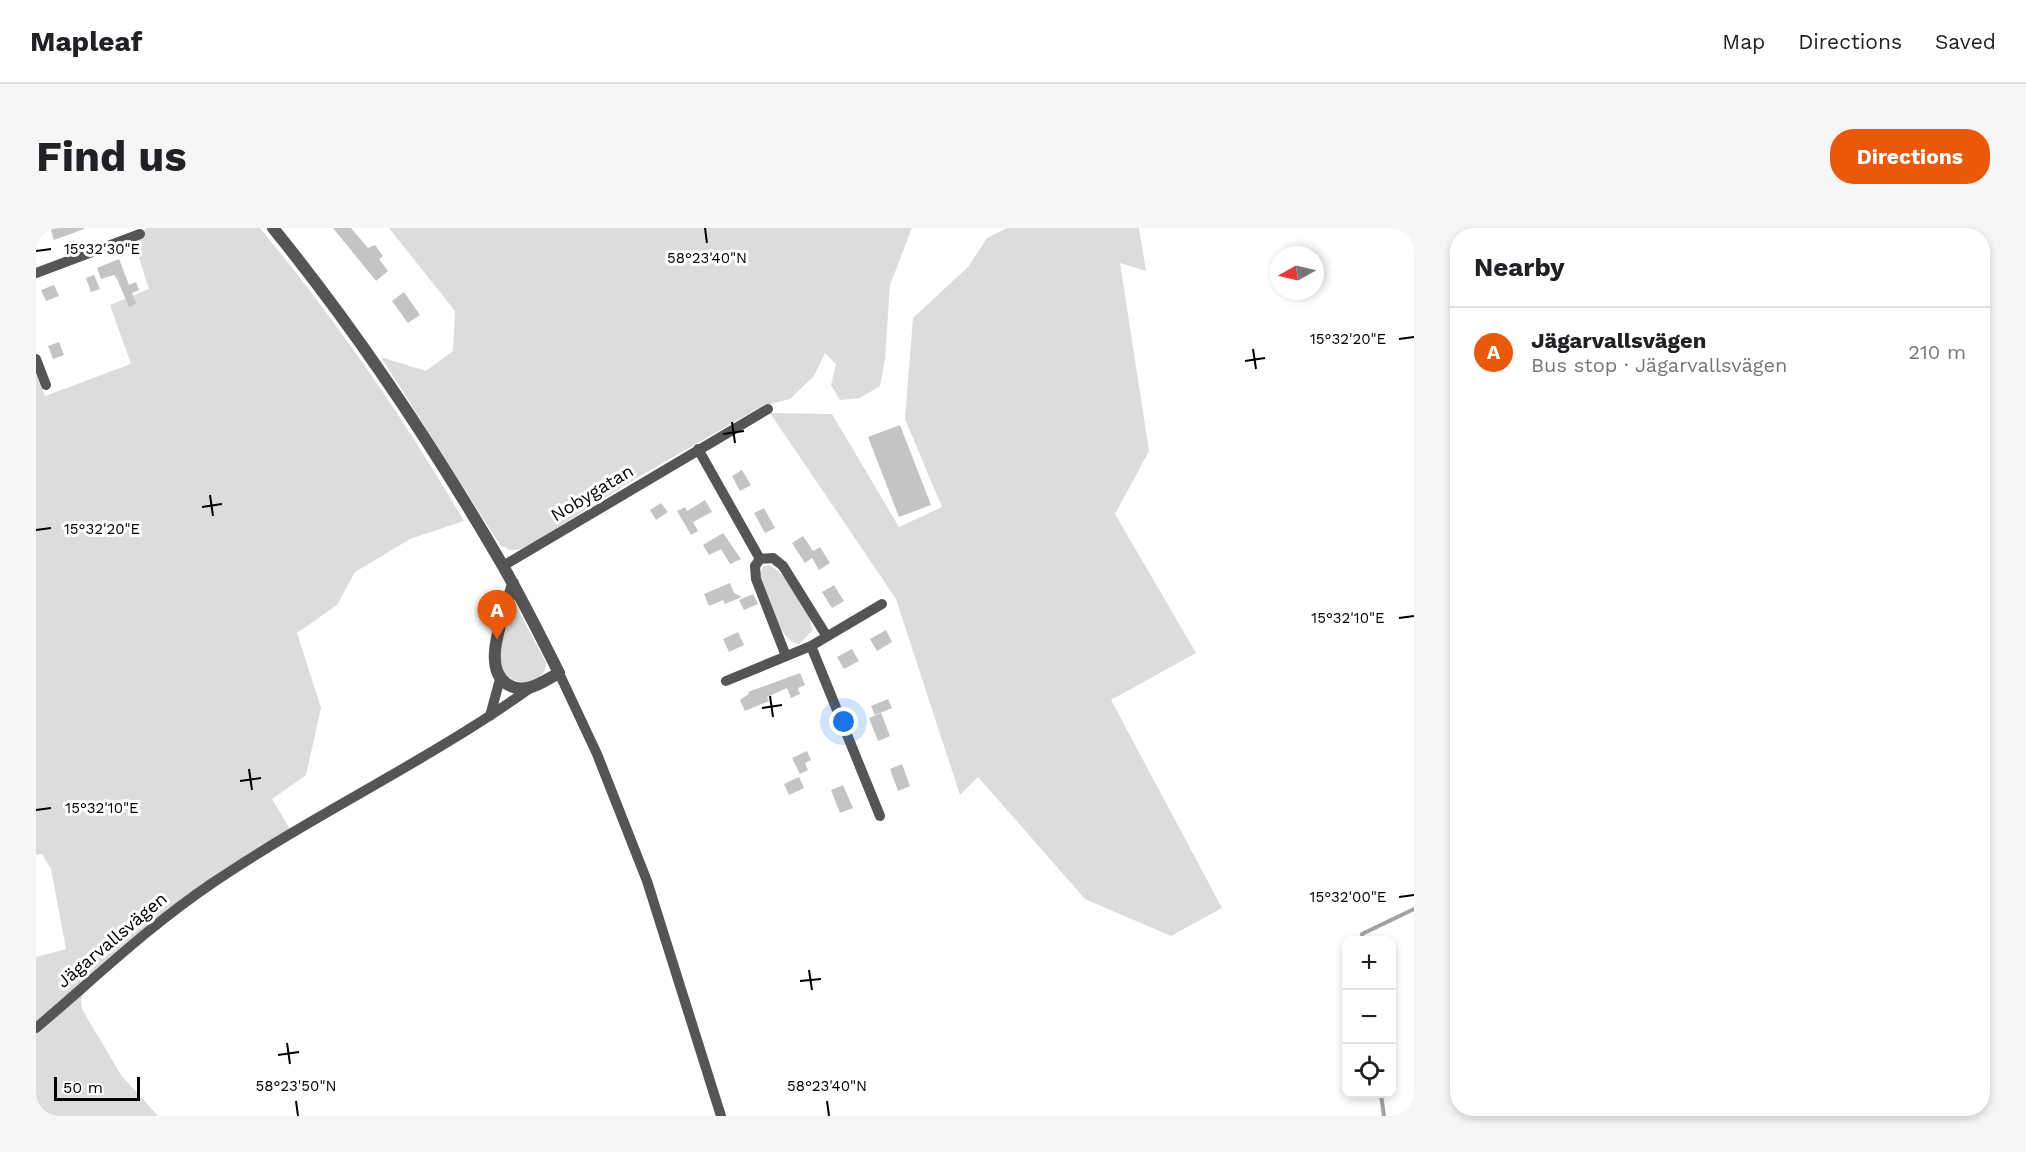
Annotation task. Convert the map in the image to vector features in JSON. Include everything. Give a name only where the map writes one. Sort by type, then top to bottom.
[{"type":"street","points":[[273,228],[332,303],[418,425],[513,583],[559,673],[597,754],[643,870],[721,1116]]},
{"type":"street","points":[[36,273],[140,234]]},
{"type":"street","points":[[36,359],[46,385]]},
{"type":"street","name":"Nobygatan","points":[[503,566],[768,409]]},
{"type":"street","points":[[698,449],[760,559]]},
{"type":"street","points":[[760,559],[772,558],[783,566],[826,635]]},
{"type":"street","points":[[760,559],[755,567],[756,579],[786,656]]},
{"type":"street","points":[[513,583],[494,652],[494,665],[500,679],[513,687],[529,689]]},
{"type":"street","points":[[726,681],[811,646],[826,635],[882,604]]},
{"type":"street","points":[[811,646],[880,816]]},
{"type":"street","name":"Jägarvallsvägen","points":[[36,1028],[193,896],[254,856],[559,673]]},
{"type":"street","points":[[490,716],[500,679]]},
{"type":"shaded area","points":[[146,228],[260,228],[316,298],[368,370],[418,445],[464,521],[410,539],[355,572],[337,605],[297,633],[321,708],[306,775],[272,799],[290,829],[188,894],[36,1023],[36,957],[66,949],[51,869],[42,854],[36,855],[36,375],[45,396],[131,364],[110,305],[149,289],[134,242]]},
{"type":"shaded area","points":[[389,228],[912,228],[890,285],[885,359],[880,386],[860,398],[840,400],[831,385],[836,364],[825,353],[814,376],[790,399],[762,406],[640,476],[523,549],[510,550],[500,545],[381,357],[426,371],[453,351],[455,311]]},
{"type":"shaded area","points":[[1007,228],[1139,228],[1146,271],[1120,263],[1149,451],[1115,514],[1196,653],[1111,700],[1222,908],[1171,936],[1085,899],[978,777],[960,795],[896,599],[770,413],[832,414],[899,527],[942,507],[905,419],[913,318],[968,267],[987,238]]},
{"type":"shaded area","points":[[769,565],[790,584],[808,615],[812,631],[799,644],[785,635],[769,603],[760,574],[763,567]]},
{"type":"shaded area","points":[[516,606],[546,663],[538,679],[531,682],[522,682],[506,676],[499,659],[513,608]]},
{"type":"shaded area","points":[[86,990],[81,999],[82,1009],[121,1075],[158,1116],[36,1116],[36,1032]]},
{"type":"building","points":[[50,228],[84,228],[84,229],[54,240]]},
{"type":"building","points":[[333,228],[351,228],[368,248],[375,245],[383,256],[379,259],[388,271],[376,281]]},
{"type":"building","points":[[119,259],[129,285],[136,282],[139,290],[132,293],[136,304],[129,307],[114,275],[101,279],[97,268]]},
{"type":"building","points":[[94,275],[100,289],[91,292],[86,278]]},
{"type":"building","points":[[54,285],[59,296],[46,301],[41,290]]},
{"type":"building","points":[[404,292],[420,315],[408,323],[392,301]]},
{"type":"building","points":[[59,342],[64,355],[53,359],[48,346]]},
{"type":"building","points":[[900,425],[931,505],[899,517],[868,437]]},
{"type":"building","points":[[742,470],[751,485],[740,491],[732,476]]},
{"type":"building","points":[[705,500],[712,512],[693,522],[687,512],[698,531],[691,535],[677,511],[685,507],[687,511]]},
{"type":"building","points":[[661,503],[668,512],[656,520],[650,510]]},
{"type":"building","points":[[764,508],[775,528],[765,533],[754,513]]},
{"type":"building","points":[[723,533],[741,559],[730,564],[721,549],[709,555],[703,545]]},
{"type":"building","points":[[803,536],[813,551],[820,547],[830,563],[819,570],[812,558],[805,563],[792,543]]},
{"type":"building","points":[[730,583],[734,593],[742,597],[725,604],[723,600],[709,606],[704,594]]},
{"type":"building","points":[[834,585],[844,601],[832,608],[822,592]]},
{"type":"building","points":[[753,594],[758,604],[744,610],[739,600]]},
{"type":"building","points":[[886,630],[892,642],[877,651],[870,639]]},
{"type":"building","points":[[738,632],[744,645],[729,652],[723,639]]},
{"type":"building","points":[[852,649],[859,661],[844,669],[837,657]]},
{"type":"building","points":[[800,673],[805,685],[798,688],[800,694],[791,698],[787,688],[767,697],[769,701],[745,711],[740,700],[749,694],[748,692]]},
{"type":"building","points":[[888,699],[892,708],[875,715],[871,706]]},
{"type":"building","points":[[881,713],[890,736],[878,741],[869,718]]},
{"type":"building","points":[[807,751],[811,760],[805,763],[808,770],[800,774],[792,758]]},
{"type":"building","points":[[902,764],[910,786],[898,791],[890,769]]},
{"type":"building","points":[[799,777],[804,788],[789,795],[784,784]]},
{"type":"building","points":[[843,785],[853,808],[840,813],[831,790]]},
{"type":"waterway","points":[[1362,936],[1362,934],[1414,909]]},
{"type":"waterway","points":[[1382,1098],[1384,1116]]},
{"type":"place","name":"Jägarvallsvägen","points":[[497,640]]}]
